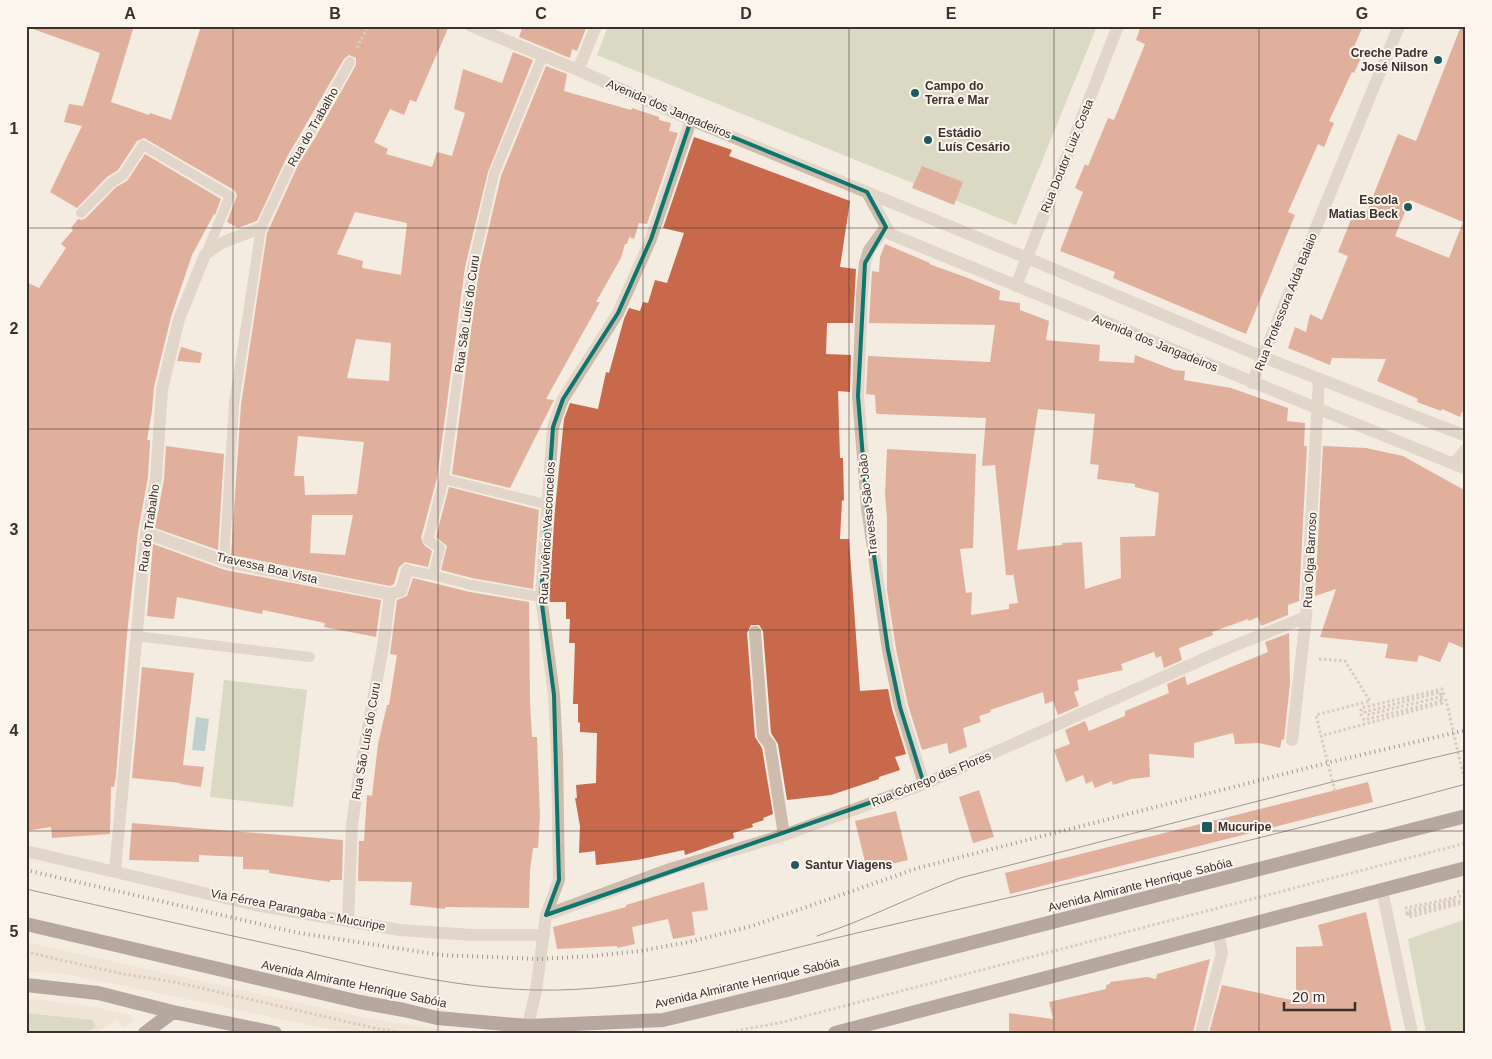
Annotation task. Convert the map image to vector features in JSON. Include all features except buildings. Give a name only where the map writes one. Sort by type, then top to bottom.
[{"type":"highway","name":"Avenida Almirante Henrique Sabóia","points":[[26,924],[350,1000],[437,1018],[527,1029],[663,1020],[1466,816]]},
{"type":"highway","points":[[835,1033],[1466,868]]},
{"type":"highway","points":[[26,985],[98,993],[172,1012],[275,1033]]},
{"type":"highway","points":[[144,1033],[172,1012]]},
{"type":"street","name":"Avenida dos Jangadeiros","points":[[471,26],[543,55],[691,120],[1263,357],[1466,436]]},
{"type":"street","points":[[578,70],[596,26]]},
{"type":"street","name":"Rua Doutor Luiz Costa","points":[[1016,286],[1118,26]]},
{"type":"street","name":"Rua Professora Aída Balaio","points":[[1252,383],[1399,26]]},
{"type":"street","name":"Rua Juvêncio Vasconcelos","points":[[527,1029],[536,990],[546,915],[559,880],[554,695],[541,597],[554,427],[563,399],[618,313],[651,239],[691,120]]},
{"type":"street","name":"Avenida dos Jangadeiros","points":[[867,192],[890,234],[1252,383],[1460,466]]},
{"type":"street","name":"Travessa São João","points":[[886,226],[869,250],[865,263],[858,396],[866,508],[888,650],[900,707],[924,784]]},
{"type":"street","points":[[206,255],[231,239],[261,228]]},
{"type":"street","name":"Rua do Trabalho","points":[[115,871],[146,532],[156,478],[162,389],[179,319],[206,255]]},
{"type":"street","name":"Rua Olga Barroso","points":[[1292,740],[1306,616],[1318,409],[1318,379]]},
{"type":"street","points":[[1460,466],[1466,449]]},
{"type":"street","name":"Travessa Boa Vista","points":[[146,532],[224,560],[390,594]]},
{"type":"street","points":[[390,594],[401,591],[407,570]]},
{"type":"street","name":"Rua São Luís do Curu","points":[[348,921],[352,824],[383,647],[390,594]]},
{"type":"street","name":"Rua Córrego das Flores","points":[[546,915],[670,870],[784,835],[924,784],[1226,649],[1306,616]]},
{"type":"street","points":[[755,632],[763,736],[770,745],[784,835]]},
{"type":"street","name":"Via Férrea Parangaba - Mucuripe","points":[[26,851],[255,905],[400,930],[472,935],[544,935]]},
{"type":"street","points":[[1382,890],[1412,1033]]},
{"type":"street","points":[[1201,1033],[1222,953],[1218,933]]},
{"type":"lane","name":"Rua São Luís do Curu","points":[[434,575],[440,548],[428,540],[444,479],[472,269],[494,174],[543,55]]},
{"type":"lane","name":"Rua do Trabalho","points":[[224,560],[234,404],[261,228],[293,160],[350,62]]},
{"type":"lane","points":[[81,213],[112,182],[123,175],[143,145],[230,196],[206,255]]},
{"type":"lane","points":[[444,479],[549,505]]},
{"type":"lane","points":[[407,570],[471,585],[541,597]]},
{"type":"lane","points":[[136,636],[310,657]]},
{"type":"path","points":[[350,62],[368,26]]},
{"type":"path","points":[[1302,658],[1345,662],[1370,701],[1316,715],[1335,791]]},
{"type":"path","points":[[1320,736],[1442,703],[1441,698],[1440,692],[1365,712],[1367,715],[1434,698],[1444,696],[1442,689],[1361,708],[1361,714],[1364,720],[1391,713],[1428,704],[1437,702],[1446,700],[1466,787]]},
{"type":"path","points":[[726,1033],[783,1022],[1466,843]]},
{"type":"path","points":[[1466,899],[1409,917],[1408,911],[1466,899]]},
{"type":"path","points":[[26,952],[122,974],[175,982],[403,1033]]},
{"type":"highlighted area","points":[[691,120],[867,192],[886,227],[865,263],[858,396],[867,508],[888,650],[900,707],[924,784],[546,915],[559,880],[554,695],[541,597],[553,427],[563,399],[618,313],[651,239]]},
{"type":"green space","name":"Estádio Luís Cesário","points":[[608,26],[1097,26],[1016,225],[597,55]]},
{"type":"green space","points":[[224,680],[307,690],[293,807],[210,797]]},
{"type":"green space","points":[[1466,919],[1466,1033],[1426,1033],[1408,939]]},
{"type":"green space","points":[[26,1013],[90,1019],[93,1020],[96,1027],[87,1033],[26,1033]]},
{"type":"shaded area","points":[[26,942],[371,1019],[465,1033],[347,1033],[59,973],[26,972]]},
{"type":"shaded area","points":[[26,999],[99,1008],[131,1015],[133,1021],[122,1028],[118,1019],[96,1033],[87,1033],[96,1027],[93,1020],[26,1013]]},
{"type":"water","points":[[196,717],[209,719],[205,751],[192,750]]},
{"type":"tram line","points":[[817,936],[960,878],[1332,782],[1466,750]]},
{"type":"tram line","points":[[26,889],[446,982],[534,990],[576,989],[617,986],[699,972],[1240,843],[1466,784]]},
{"type":"railway","points":[[26,870],[299,933],[441,955],[540,959],[592,956],[640,951],[689,942],[752,926],[918,868],[1327,763],[1466,730]]},
{"type":"place","name":"Creche Padre José Nilson","points":[[1438,60]]},
{"type":"place","name":"Campo do Terra e Mar","points":[[915,93]]},
{"type":"place","name":"Estádio Luís Cesário","points":[[928,140]]},
{"type":"place","name":"Escola Matias Beck","points":[[1408,207]]},
{"type":"place","name":"Mucuripe","points":[[1207,827]]},
{"type":"place","name":"Santur Viagens","points":[[795,865]]}]
